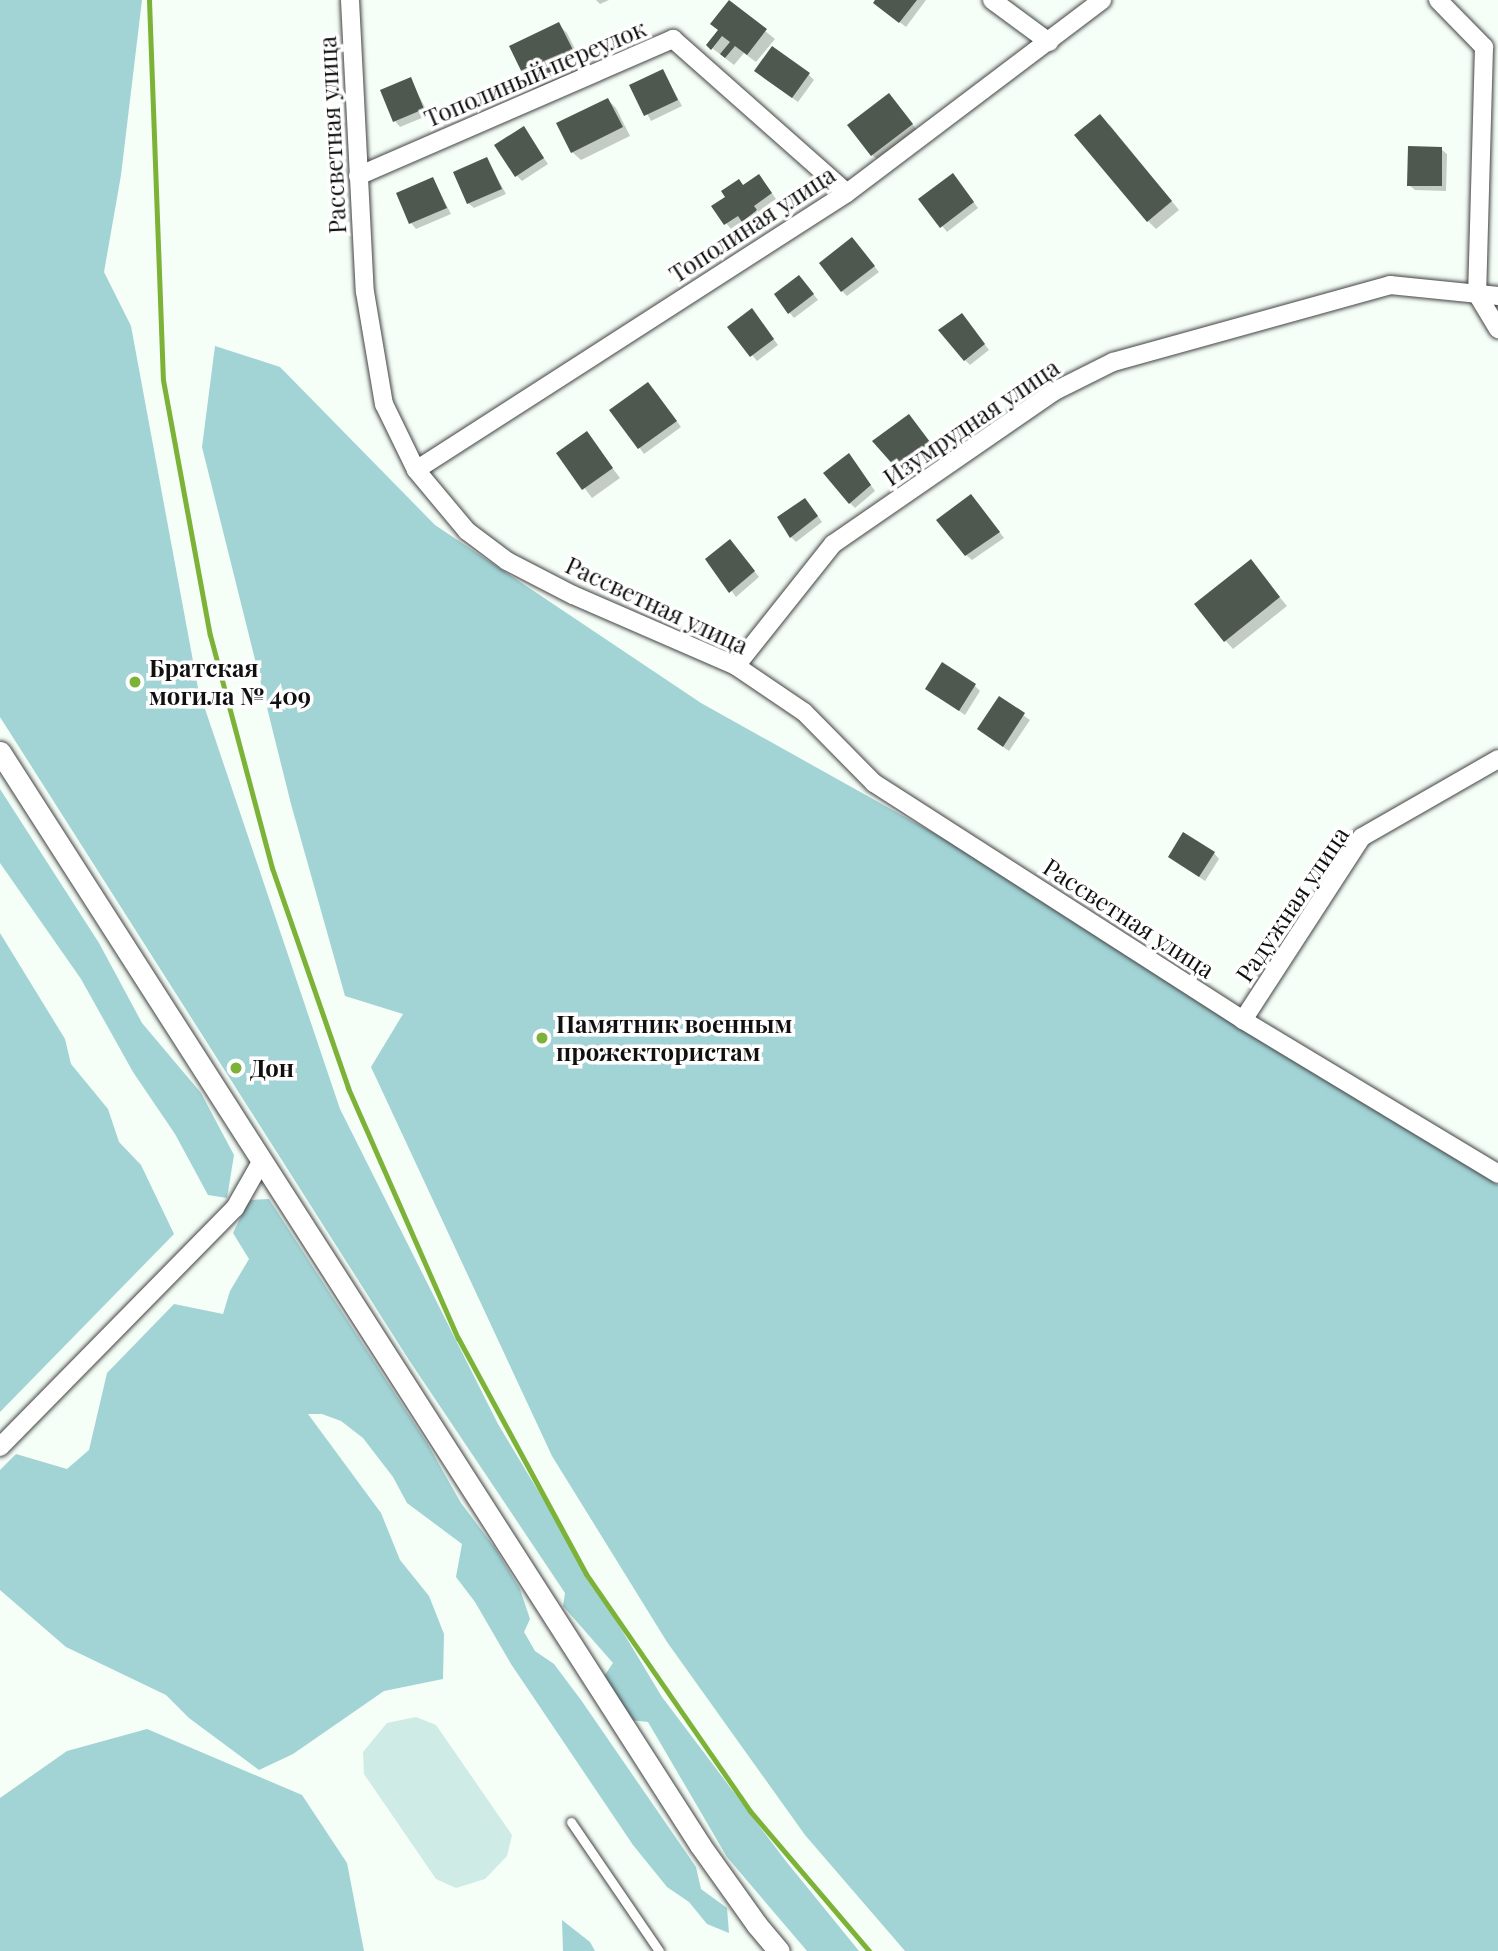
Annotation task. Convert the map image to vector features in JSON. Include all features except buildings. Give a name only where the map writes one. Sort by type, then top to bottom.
[{"type":"street","name":"Рассветная улица","points":[[350,0],[365,292],[384,404],[416,470],[467,531],[507,561],[573,595],[736,666],[804,712],[874,783],[1243,1020],[1498,1174]]},
{"type":"street","points":[[992,0],[1049,42]]},
{"type":"street","name":"Тополиная улица","points":[[416,470],[847,193],[1102,0]]},
{"type":"street","points":[[1438,0],[1484,47],[1477,294],[1498,330]]},
{"type":"street","name":"Тополиный переулок","points":[[358,176],[673,39],[847,193]]},
{"type":"street","name":"Изумрудная улица","points":[[736,666],[833,544],[1055,391],[1113,362],[1390,285],[1498,296]]},
{"type":"street","points":[[0,752],[693,1833],[757,1925],[779,1951]]},
{"type":"street","name":"Радужная улица","points":[[1243,1020],[1362,837],[1498,759]]},
{"type":"street","points":[[0,1447],[235,1208],[261,1163]]},
{"type":"lane","points":[[571,1822],[659,1951]]},
{"type":"shaded area","points":[[0,0],[142,0],[121,175],[104,272],[131,326],[198,688],[340,1109],[498,1424],[662,1697],[785,1860],[859,1951],[807,1951],[727,1857],[648,1722],[629,1720],[602,1679],[613,1663],[563,1606],[565,1593],[409,1360],[0,717]]},
{"type":"shaded area","points":[[215,346],[280,367],[435,525],[701,703],[1000,870],[1498,1185],[1498,1951],[905,1951],[805,1835],[667,1642],[552,1456],[371,1067],[403,1014],[345,996],[291,804],[202,447]]},
{"type":"shaded area","points":[[0,789],[99,943],[142,1023],[201,1093],[234,1155],[227,1198],[208,1195],[175,1134],[133,1072],[81,979],[0,863]]},
{"type":"shaded area","points":[[0,933],[65,1039],[71,1064],[108,1109],[119,1142],[141,1165],[174,1234],[0,1412]]},
{"type":"shaded area","points":[[269,1199],[427,1443],[461,1503],[495,1548],[520,1589],[530,1619],[524,1632],[535,1651],[554,1664],[581,1700],[696,1867],[701,1889],[727,1908],[729,1933],[707,1924],[689,1902],[667,1887],[633,1845],[456,1577],[462,1544],[407,1503],[393,1477],[363,1438],[341,1421],[322,1414],[308,1414],[381,1513],[400,1560],[429,1596],[444,1634],[443,1679],[384,1691],[293,1754],[259,1770],[189,1718],[166,1695],[66,1647],[0,1590],[0,1470],[16,1454],[67,1469],[89,1450],[107,1373],[174,1304],[223,1314],[230,1291],[249,1259],[233,1233],[249,1200]]},
{"type":"shaded area","points":[[416,1717],[436,1725],[512,1835],[507,1856],[485,1879],[456,1888],[436,1879],[364,1774],[363,1752],[387,1723]]},
{"type":"shaded area","points":[[147,1729],[302,1795],[347,1863],[364,1951],[0,1951],[0,1798],[67,1751]]},
{"type":"shaded area","points":[[562,1920],[590,1942],[595,1951],[563,1951]]},
{"type":"railway","points":[[149,0],[163,380],[210,635],[272,868],[348,1088],[458,1338],[586,1574],[750,1811],[869,1951]]},
{"type":"place","name":"Братская могила № 409","points":[[135,682]]},
{"type":"place","name":"Памятник военным прожектористам","points":[[542,1038]]},
{"type":"place","name":"Дон","points":[[236,1068]]}]
